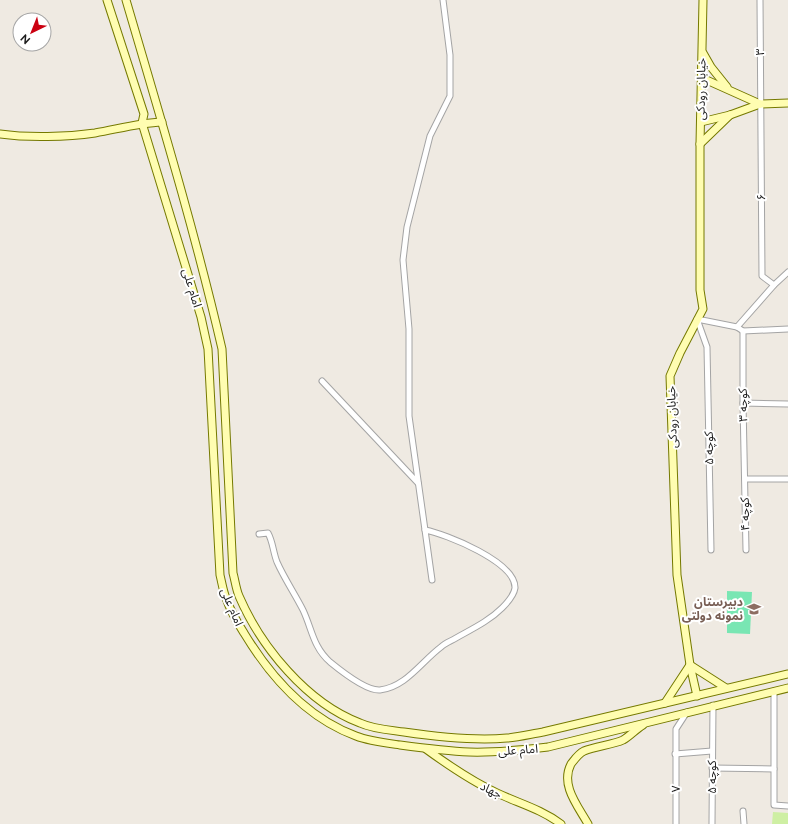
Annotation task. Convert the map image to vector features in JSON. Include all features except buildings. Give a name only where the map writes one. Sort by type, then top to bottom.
[{"type":"main road","name":"امام علی","points":[[107,0],[144,114],[142,123],[201,317],[208,349],[220,575],[226,599],[237,622],[257,654],[282,684],[311,711],[333,726],[357,736],[382,742],[470,752],[508,751],[548,747],[788,688]]},
{"type":"main road","name":"امام علی","points":[[126,0],[162,122],[212,306],[221,346],[231,550],[233,573],[238,595],[248,615],[268,647],[292,675],[320,701],[339,714],[361,724],[428,735],[470,739],[507,738],[543,732],[788,674]]},
{"type":"main road","name":"خیابان رودکی","points":[[697,696],[690,665],[677,575],[670,376],[703,309],[700,290],[700,144],[703,0]]},
{"type":"main road","points":[[702,52],[710,67],[730,90]]},
{"type":"main road","points":[[702,78],[760,104]]},
{"type":"main road","points":[[701,122],[730,115],[760,104],[788,103]]},
{"type":"main road","points":[[700,144],[730,115]]},
{"type":"main road","points":[[0,134],[48,136],[95,133],[142,123],[162,122]]},
{"type":"main road","points":[[208,349],[221,346]]},
{"type":"main road","points":[[665,703],[690,665],[726,688]]},
{"type":"main road","points":[[588,824],[570,791],[567,777],[571,765],[577,756],[583,752],[622,740],[645,723]]},
{"type":"main road","name":"جهاد","points":[[426,748],[453,769],[470,779],[497,793],[543,813],[561,824]]},
{"type":"street","points":[[432,580],[409,416],[409,329],[402,260],[407,227],[430,136],[450,96],[450,55],[443,0]]},
{"type":"street","name":"۳","points":[[760,0],[760,104]]},
{"type":"street","name":"۶","points":[[760,104],[762,276],[774,285]]},
{"type":"street","points":[[737,327],[774,285],[788,272]]},
{"type":"street","points":[[698,319],[737,327],[743,331],[753,329],[788,329]]},
{"type":"street","name":"کوچه ۵","points":[[698,319],[707,347],[711,550]]},
{"type":"street","name":"کوچه ۳","points":[[743,331],[745,479]]},
{"type":"street","points":[[322,381],[418,483]]},
{"type":"street","points":[[743,404],[788,404]]},
{"type":"street","points":[[745,479],[788,479]]},
{"type":"street","name":"کوچه ۴","points":[[745,479],[746,550]]},
{"type":"street","points":[[259,534],[268,533],[271,538],[277,562],[309,623],[313,638],[323,655],[331,663],[370,689],[379,690],[399,683],[442,646],[491,618],[510,600],[515,588],[513,580],[506,569],[485,554],[466,544],[433,531],[424,530]]},
{"type":"street","points":[[774,691],[774,806],[788,806]]},
{"type":"street","name":"کوچه ۵","points":[[712,824],[713,706]]},
{"type":"street","name":"۷","points":[[676,824],[676,729],[687,712]]},
{"type":"street","points":[[676,754],[712,751]]},
{"type":"street","points":[[712,768],[774,769]]},
{"type":"street","points":[[743,811],[744,824]]},
{"type":"green space","points":[[727,591],[752,592],[750,634],[727,633]]},
{"type":"green space","points":[[773,812],[788,813],[788,824],[772,824]]},
{"type":"place","name":"دبیرستان نمونه دولتی","points":[[754,609]]}]
